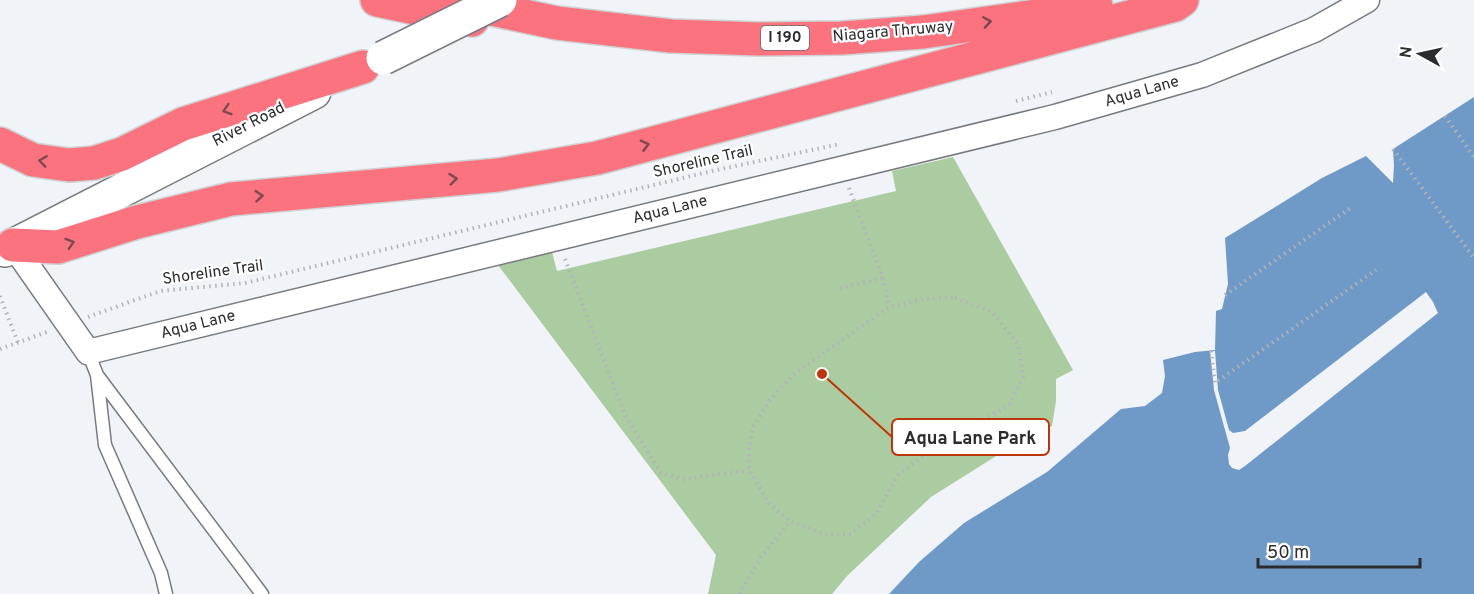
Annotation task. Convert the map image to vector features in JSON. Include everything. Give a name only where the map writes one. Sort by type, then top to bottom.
[{"type":"highway","points":[[377,0],[554,36],[632,48],[779,38]]},
{"type":"highway","name":"Niagara Thruway","points":[[449,0],[568,24],[671,36],[779,38],[843,38],[923,32],[1072,11],[1121,0]]},
{"type":"highway","points":[[4,242],[58,247],[136,222],[231,198],[498,175],[597,158],[1153,11],[1175,5],[1182,0]]},
{"type":"highway","points":[[0,144],[33,160],[69,165],[94,163],[122,154],[183,124],[373,62]]},
{"type":"main road","name":"River Road","points":[[4,242],[500,0]]},
{"type":"street","name":"Aqua Lane","points":[[88,352],[1055,117],[1202,75],[1314,30],[1367,0]]},
{"type":"street","points":[[4,242],[88,352]]},
{"type":"lane","points":[[88,352],[97,375],[105,445],[161,573],[165,594]]},
{"type":"lane","points":[[97,375],[262,594]]},
{"type":"path","points":[[1008,103],[1055,91]]},
{"type":"path","points":[[1444,116],[1474,157]]},
{"type":"path","name":"Shoreline Trail","points":[[82,320],[160,291],[245,283],[712,171],[845,143]]},
{"type":"path","points":[[1393,149],[1474,258]]},
{"type":"path","points":[[843,168],[853,201],[883,278],[889,307]]},
{"type":"path","points":[[1225,295],[1352,207]]},
{"type":"path","points":[[559,238],[567,269],[625,415],[661,473],[683,479],[749,470]]},
{"type":"path","points":[[1211,351],[1215,382],[1376,270]]},
{"type":"path","points":[[840,288],[883,278]]},
{"type":"path","points":[[0,296],[18,343]]},
{"type":"path","points":[[955,298],[992,311],[1018,344],[1023,377],[1010,404],[924,455],[898,475],[876,514],[851,534],[825,535],[790,521],[770,505],[749,470],[749,448],[753,427],[770,400],[794,374],[889,307],[924,299],[955,298]]},
{"type":"path","points":[[0,349],[53,330]]},
{"type":"path","points":[[739,594],[761,557],[790,521]]},
{"type":"green space","points":[[953,157],[1073,370],[1056,379],[1056,401],[1052,426],[1001,453],[931,497],[847,576],[832,594],[708,594],[716,555],[498,265],[552,252],[557,271],[896,191],[892,171]]},
{"type":"water","points":[[1474,97],[1474,594],[889,594],[919,562],[964,523],[1047,472],[1121,409],[1145,406],[1162,393],[1165,376],[1163,360],[1195,352],[1215,350],[1216,311],[1222,309],[1228,284],[1225,238],[1322,178],[1366,156],[1393,183],[1393,149]]},
{"type":"pier","points":[[1426,292],[1438,313],[1245,466],[1239,470],[1232,468],[1228,455],[1230,448],[1214,390],[1210,351],[1215,351],[1218,390],[1229,430],[1233,433],[1245,431]]},
{"type":"place","name":"Aqua Lane Park","points":[[822,374]]}]
